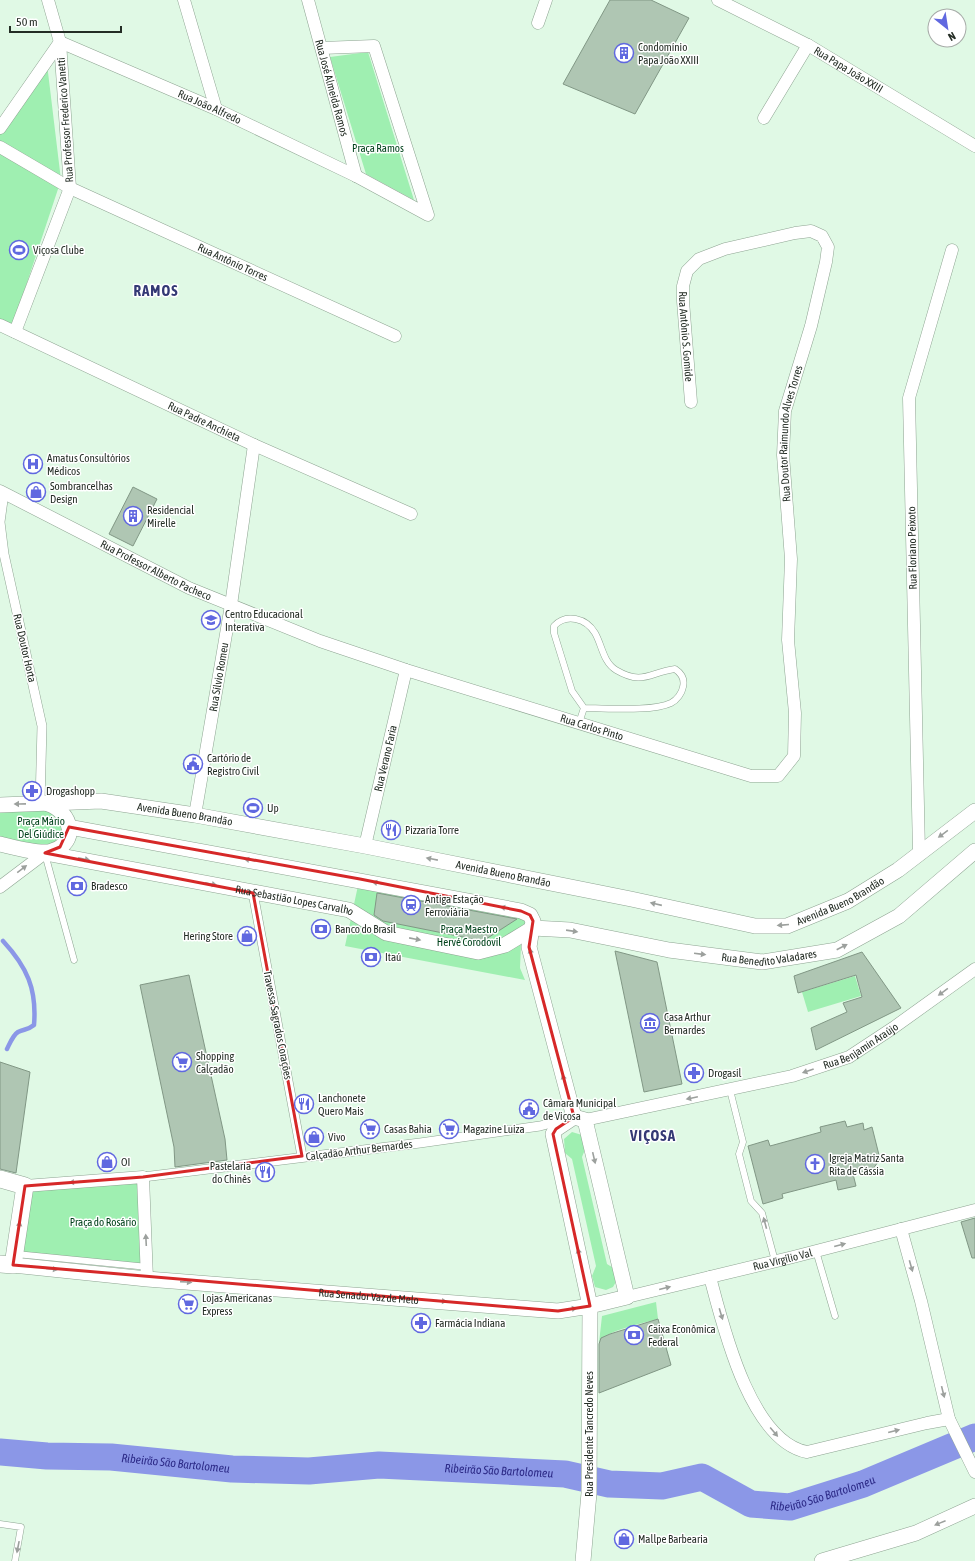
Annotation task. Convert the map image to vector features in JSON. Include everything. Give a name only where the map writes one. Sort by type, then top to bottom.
[{"type":"main road","points":[[0,1179],[25,1186],[9,1261]]},
{"type":"street","name":"Rua Professor Frederico Vanetti","points":[[15,332],[70,188],[60,42],[48,0]]},
{"type":"street","points":[[184,0],[216,109]]},
{"type":"street","name":"Rua José Almeida Ramos","points":[[308,0],[356,176]]},
{"type":"street","points":[[538,23],[546,0]]},
{"type":"street","name":"Rua Papa João XXIII","points":[[718,0],[808,45],[975,146]]},
{"type":"street","name":"Rua João Alfredo","points":[[60,42],[216,109],[356,176],[428,215],[374,46],[322,48]]},
{"type":"street","points":[[0,128],[60,42]]},
{"type":"street","points":[[764,118],[808,45]]},
{"type":"street","name":"Rua Antônio Torres","points":[[0,147],[70,188],[395,336]]},
{"type":"street","name":"Rua Doutor Raimundo Alves Torres","points":[[687,271],[698,259],[725,249],[795,234],[811,232],[822,236],[828,247],[811,326],[785,411],[783,455],[791,559],[788,640],[795,713],[794,756],[778,776]]},
{"type":"street","name":"Rua Floriano Peixoto","points":[[919,852],[909,398],[952,250]]},
{"type":"street","name":"Rua Antônio S. Gomide","points":[[687,271],[683,286],[683,302],[691,402]]},
{"type":"street","name":"Rua Padre Anchieta","points":[[0,325],[254,445],[411,514]]},
{"type":"street","name":"Rua Sílvio Romeu","points":[[195,815],[231,605],[254,445]]},
{"type":"street","name":"Rua Professor Alberto Pacheco","points":[[1,493],[189,588],[320,641],[406,670]]},
{"type":"street","name":"Rua Doutor Horta","points":[[1,493],[0,522],[4,554],[42,726],[44,804]]},
{"type":"street","name":"Rua Carlos Pinto","points":[[406,670],[752,776],[778,776]]},
{"type":"street","name":"Rua Verano Faria","points":[[365,846],[406,670]]},
{"type":"street","name":"Avenida Bueno Brandão","points":[[0,805],[101,801],[195,815],[365,846],[631,898],[755,926],[787,926],[848,901],[898,870],[919,852],[975,811]]},
{"type":"street","points":[[0,886],[45,852],[60,847],[68,835],[70,827],[63,812],[44,804]]},
{"type":"street","points":[[70,827],[521,911],[530,915],[533,921],[530,947],[580,1119],[627,1297]]},
{"type":"street","name":"Rua Sebastião Lopes Carvalho","points":[[0,844],[348,910],[386,933],[478,952],[505,945],[533,928]]},
{"type":"street","name":"Rua Benedito Valadares","points":[[533,928],[570,930],[669,950],[762,962],[837,950],[899,916],[975,851]]},
{"type":"street","name":"Travessa Sagrados Corações","points":[[253,893],[302,1156]]},
{"type":"street","name":"Rua Benjamin Araújo","points":[[580,1119],[730,1090],[792,1076],[848,1057],[893,1028],[975,969]]},
{"type":"street","name":"Calçadão Arthur Bernardes","points":[[142,1177],[532,1127],[580,1119]]},
{"type":"street","name":"Rua Presidente Tancredo Neves","points":[[580,1119],[556,1129],[553,1134],[590,1306],[589,1493],[583,1561]]},
{"type":"street","points":[[25,1186],[142,1177],[147,1273]]},
{"type":"street","name":"Rua Virgílio Val","points":[[590,1306],[816,1251],[975,1210]]},
{"type":"street","points":[[901,1229],[921,1301],[949,1419],[975,1472]]},
{"type":"street","name":"Rua Senador Vaz de Melo","points":[[9,1261],[558,1311],[590,1306]]},
{"type":"street","points":[[710,1277],[731,1348],[746,1388],[757,1410],[776,1435],[787,1445],[796,1450],[807,1452],[949,1419]]},
{"type":"street","points":[[822,1561],[916,1533],[975,1506]]},
{"type":"lane","points":[[573,618],[584,623],[594,632],[604,657],[615,669],[631,676],[645,678],[675,669],[681,673],[684,682],[682,693],[672,703],[658,708],[584,708],[572,691],[554,633],[554,626],[560,620],[573,618]]},
{"type":"lane","points":[[579,723],[584,708]]},
{"type":"lane","points":[[45,852],[74,960]]},
{"type":"lane","points":[[730,1090],[743,1142],[739,1154],[751,1201],[762,1213],[775,1261]]},
{"type":"lane","points":[[816,1251],[835,1316]]},
{"type":"lane","points":[[0,1524],[22,1528],[15,1561]]},
{"type":"highlighted area","points":[[69,827],[360,879],[521,911],[530,915],[533,921],[529,947],[574,1117],[556,1129],[553,1134],[590,1306],[558,1311],[13,1265],[25,1186],[143,1177],[302,1156],[253,893],[45,853],[60,847]]},
{"type":"green space","name":"Praça Ramos","points":[[368,52],[414,200],[366,174],[330,57]]},
{"type":"green space","name":"Viçosa Clube","points":[[47,64],[61,180],[13,325],[0,319],[0,130]]},
{"type":"green space","name":"Praça Mário Del Giúdice","points":[[45,810],[55,814],[60,819],[62,826],[62,837],[55,844],[44,846],[0,839],[0,811]]},
{"type":"green space","name":"Praça Maestro Hervé Corodovil","points":[[359,881],[521,912],[531,928],[521,944],[520,968],[525,980],[345,946]]},
{"type":"green space","points":[[855,976],[861,996],[808,1012],[802,992]]},
{"type":"green space","points":[[572,1132],[582,1135],[586,1147],[582,1157],[607,1264],[615,1269],[617,1280],[613,1287],[606,1290],[595,1287],[592,1276],[596,1266],[572,1159],[565,1153],[564,1139]]},
{"type":"green space","name":"Praça do Rosário","points":[[141,1179],[147,1267],[15,1254],[27,1187]]},
{"type":"green space","points":[[656,1302],[658,1319],[609,1334],[599,1343],[602,1316]]},
{"type":"building","name":"Condomínio Papa João XXIII","points":[[610,0],[651,0],[689,18],[635,114],[563,84]]},
{"type":"building","name":"Residencial Mirelle","points":[[133,487],[157,499],[133,546],[109,534]]},
{"type":"building","name":"Antiga Estação Ferroviária","points":[[377,893],[517,919],[483,941],[383,921],[374,915]]},
{"type":"building","name":"Casa Arthur Bernardes","points":[[615,951],[657,962],[682,1084],[644,1092]]},
{"type":"building","points":[[862,952],[901,1008],[816,1050],[811,1028],[847,1012],[843,1003],[862,997],[856,975],[798,993],[794,976]]},
{"type":"building","name":"Shopping Calçadão","points":[[189,975],[225,1139],[227,1160],[175,1167],[174,1147],[140,985]]},
{"type":"building","points":[[0,1062],[30,1072],[16,1173],[0,1169]]},
{"type":"building","name":"Igreja Matriz Santa Rita de Cássia","points":[[845,1121],[847,1127],[863,1123],[864,1130],[872,1127],[880,1159],[873,1169],[853,1174],[856,1186],[838,1190],[836,1180],[782,1194],[783,1198],[763,1204],[748,1146],[768,1140],[770,1146],[821,1132],[820,1127]]},
{"type":"building","points":[[975,1218],[975,1258],[972,1258],[961,1222]]},
{"type":"building","points":[[658,1319],[671,1365],[599,1393],[599,1344],[601,1338]]},
{"type":"waterway","points":[[3,941],[18,960],[29,979],[35,1012],[34,1025],[16,1033],[7,1049]]},
{"type":"waterway","name":"Ribeirão São Bartolomeu","points":[[0,1452],[47,1456],[111,1457],[232,1469],[309,1471],[379,1465],[565,1474],[609,1484],[662,1486],[702,1477],[751,1504],[790,1507],[863,1484],[975,1437]]},
{"type":"place","name":"Condomínio Papa João XXIII","points":[[624,53]]},
{"type":"place","name":"Viçosa Clube","points":[[19,250]]},
{"type":"place","name":"Amatus Consultórios Médicos","points":[[33,464]]},
{"type":"place","name":"Sombrancelhas Design","points":[[36,492]]},
{"type":"place","name":"Residencial Mirelle","points":[[133,516]]},
{"type":"place","name":"Centro Educacional Interativa","points":[[211,620]]},
{"type":"place","name":"Cartório de Registro Civil","points":[[193,764]]},
{"type":"place","name":"Drogashopp","points":[[32,791]]},
{"type":"place","name":"Up","points":[[253,808]]},
{"type":"place","name":"Pizzaria Torre","points":[[391,830]]},
{"type":"place","name":"Bradesco","points":[[77,886]]},
{"type":"place","name":"Antiga Estação Ferroviária","points":[[411,905]]},
{"type":"place","name":"Banco do Brasil","points":[[321,929]]},
{"type":"place","name":"Hering Store","points":[[247,936]]},
{"type":"place","name":"Itaú","points":[[371,957]]},
{"type":"place","name":"Casa Arthur Bernardes","points":[[650,1023]]},
{"type":"place","name":"Shopping Calçadão","points":[[182,1062]]},
{"type":"place","name":"Drogasil","points":[[694,1073]]},
{"type":"place","name":"Lanchonete Quero Mais","points":[[304,1104]]},
{"type":"place","name":"Câmara Municipal de Viçosa","points":[[529,1109]]},
{"type":"place","name":"Casas Bahia","points":[[370,1129]]},
{"type":"place","name":"Magazine Luiza","points":[[449,1129]]},
{"type":"place","name":"Vivo","points":[[314,1137]]},
{"type":"place","name":"OI","points":[[107,1162]]},
{"type":"place","name":"Igreja Matriz Santa Rita de Cássia","points":[[815,1164]]},
{"type":"place","name":"Pastelaria do Chinês","points":[[265,1172]]},
{"type":"place","name":"Lojas Americanas Express","points":[[188,1304]]},
{"type":"place","name":"Farmácia Indiana","points":[[421,1323]]},
{"type":"place","name":"Caixa Econômica Federal","points":[[634,1335]]},
{"type":"place","name":"Mallpe Barbearia","points":[[624,1539]]},
{"type":"district","name":"RAMOS","points":[[156,291]]},
{"type":"district","name":"VIÇOSA","points":[[653,1136]]}]
